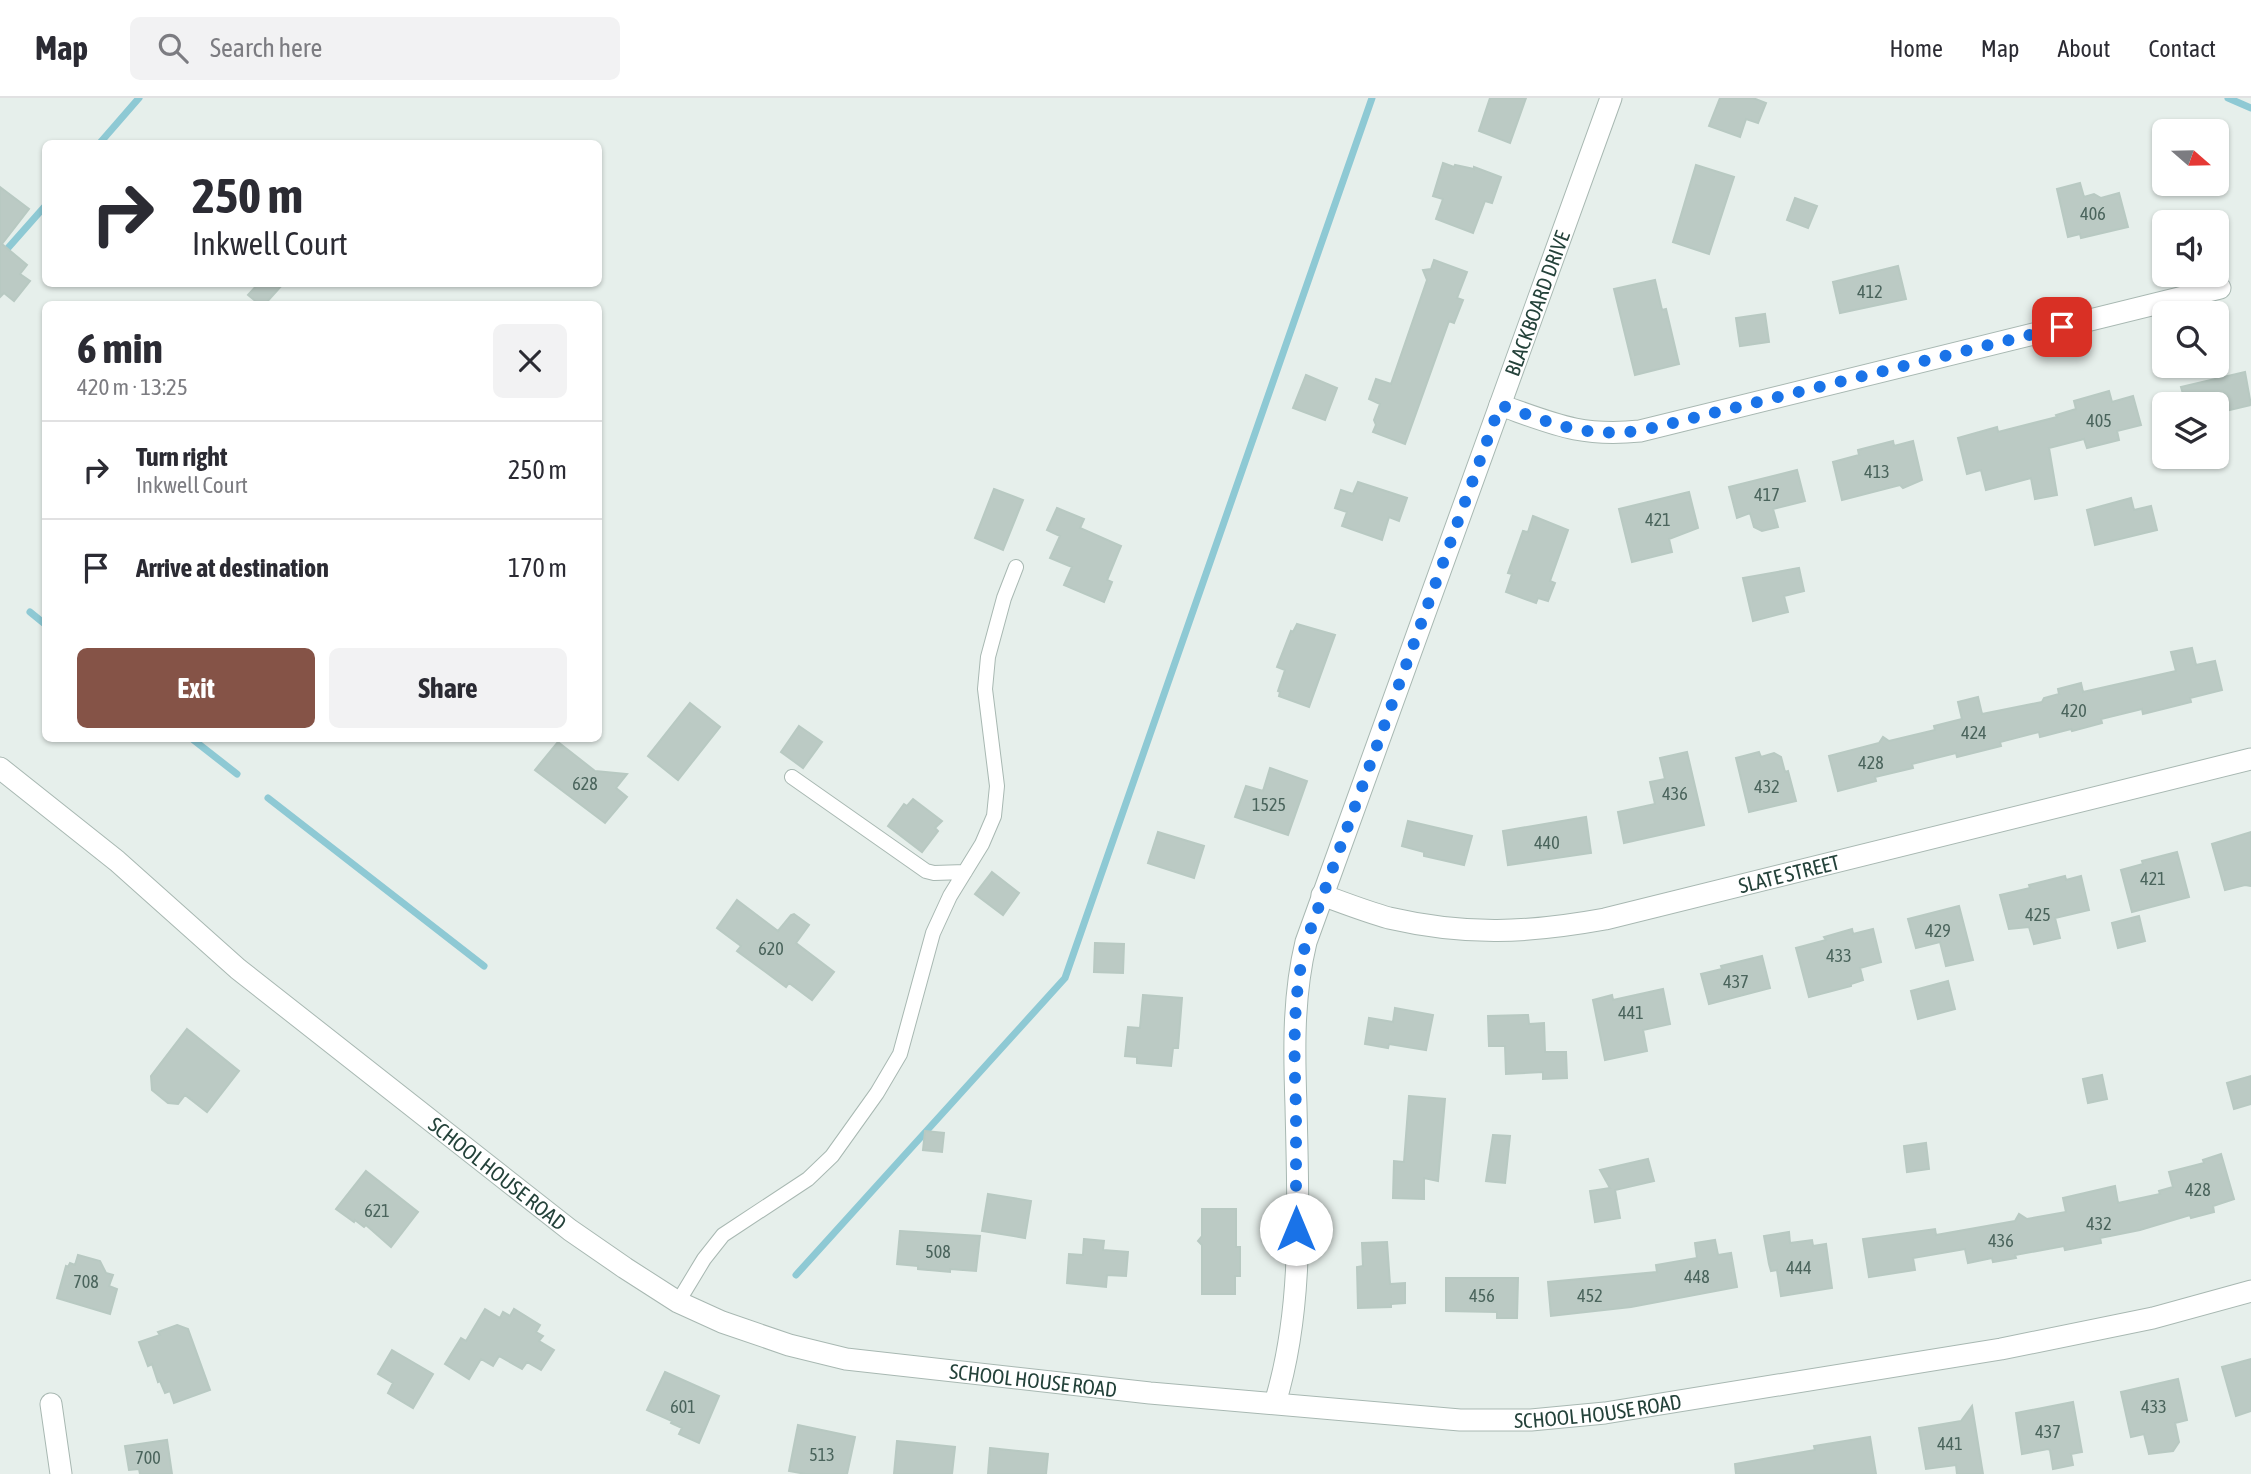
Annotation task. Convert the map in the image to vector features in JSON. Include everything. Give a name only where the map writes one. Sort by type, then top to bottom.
[{"type":"street","name":"BLACKBOARD DRIVE","points":[[1275,1403],[1288,1355],[1296,1283],[1295,1000],[1306,942],[1611,98]]},
{"type":"street","points":[[1500,405],[1569,430],[1613,434],[1640,431],[2220,288]]},
{"type":"street","name":"SLATE STREET","points":[[1322,895],[1388,918],[1458,930],[1496,932],[1551,929],[1605,919],[2251,760]]},
{"type":"street","name":"SCHOOL HOUSE ROAD","points":[[0,768],[117,861],[238,969],[570,1230],[678,1302],[746,1332],[846,1359],[1070,1385],[1460,1420],[1531,1420],[1605,1413],[2001,1349],[2153,1318],[2251,1291]]},
{"type":"street","points":[[51,1404],[61,1474]]},
{"type":"lane","points":[[678,1302],[704,1259],[723,1235],[808,1180],[832,1156],[857,1123],[900,1054],[933,933],[950,896],[982,844],[994,816],[997,786],[988,723],[986,678],[988,657],[1004,598],[1016,567]]},
{"type":"lane","points":[[792,778],[926,871],[965,872]]},
{"type":"building","points":[[1490,98],[1526,98],[1510,143],[1479,131]]},
{"type":"building","points":[[1720,98],[1753,98],[1766,103],[1758,123],[1746,119],[1740,137],[1709,126]]},
{"type":"building","points":[[1443,163],[1454,167],[1474,167],[1501,177],[1492,203],[1485,201],[1473,233],[1436,219],[1443,199],[1433,196]]},
{"type":"building","points":[[1696,165],[1734,177],[1709,254],[1673,242]]},
{"type":"building","points":[[2080,183],[2084,197],[2094,194],[2101,198],[2119,193],[2128,227],[2081,238],[2080,234],[2068,237],[2057,189]]},
{"type":"building","points":[[0,187],[29,209],[2,244],[27,265],[20,274],[30,281],[14,301],[4,293],[0,297]]},
{"type":"building","points":[[1795,198],[1817,206],[1808,228],[1787,220]]},
{"type":"building","points":[[1434,260],[1467,272],[1457,298],[1463,300],[1454,323],[1449,321],[1405,444],[1373,432],[1380,404],[1369,399],[1376,379],[1391,384],[1427,280],[1423,270],[1431,269]]},
{"type":"building","points":[[1898,266],[1906,299],[1840,313],[1833,282]]},
{"type":"building","points":[[1655,280],[1662,310],[1666,309],[1679,364],[1635,375],[1614,289]]},
{"type":"building","points":[[255,287],[280,287],[268,301],[255,301],[248,295]]},
{"type":"building","points":[[1765,314],[1769,342],[1740,346],[1736,318]]},
{"type":"building","points":[[2245,372],[2251,405],[2229,410],[2229,392],[2182,392],[2181,387],[2229,378],[2229,376]]},
{"type":"building","points":[[1306,375],[1337,388],[1325,420],[1293,408]]},
{"type":"building","points":[[2109,391],[2112,402],[2133,396],[2141,425],[2117,431],[2119,440],[2087,448],[2084,439],[2049,448],[2057,495],[2035,499],[2031,478],[1986,490],[1981,470],[1967,474],[1958,438],[1997,427],[1998,432],[2057,417],[2056,415],[2076,409],[2074,401]]},
{"type":"building","points":[[1893,441],[1894,446],[1913,441],[1922,480],[1903,488],[1900,485],[1842,500],[1833,462],[1859,455],[1858,450]]},
{"type":"building","points":[[1797,470],[1805,501],[1773,509],[1778,527],[1762,531],[1754,527],[1750,513],[1737,518],[1729,487]]},
{"type":"building","points":[[1358,482],[1407,498],[1399,521],[1389,517],[1382,540],[1342,526],[1347,512],[1335,508],[1341,490],[1353,494]]},
{"type":"building","points":[[994,489],[1023,500],[1003,550],[975,538]]},
{"type":"building","points":[[1689,492],[1698,528],[1669,539],[1672,552],[1632,562],[1619,509]]},
{"type":"building","points":[[2131,498],[2134,510],[2151,506],[2157,530],[2095,545],[2087,510]]},
{"type":"building","points":[[1057,508],[1084,519],[1080,528],[1121,546],[1107,580],[1112,582],[1104,602],[1064,585],[1072,567],[1050,558],[1060,536],[1047,530]]},
{"type":"building","points":[[1533,516],[1568,530],[1550,581],[1555,583],[1548,601],[1538,598],[1536,603],[1506,592],[1512,574],[1508,573],[1523,531],[1528,532]]},
{"type":"building","points":[[1799,568],[1804,591],[1784,596],[1788,612],[1753,621],[1743,578]]},
{"type":"building","points":[[1297,624],[1335,635],[1309,707],[1279,696],[1278,691],[1285,670],[1277,667],[1291,631],[1293,632]]},
{"type":"building","points":[[2192,648],[2196,665],[2215,661],[2222,690],[2190,698],[2191,702],[2143,714],[2142,709],[2101,719],[2102,723],[2072,731],[2071,729],[2040,737],[2039,732],[2000,742],[2001,746],[1912,764],[1913,768],[1875,777],[1876,781],[1838,791],[1829,756],[1879,743],[1883,737],[1889,741],[1935,730],[1934,726],[1962,719],[1958,702],[1978,697],[1982,714],[2042,702],[2044,698],[2059,694],[2058,689],[2081,683],[2083,692],[2176,671],[2171,652]]},
{"type":"building","points":[[690,703],[720,727],[678,780],[648,756]]},
{"type":"building","points":[[799,726],[822,742],[803,768],[781,752]]},
{"type":"building","points":[[558,742],[595,771],[627,774],[616,788],[627,797],[605,823],[535,770]]},
{"type":"building","points":[[1687,752],[1704,825],[1624,843],[1618,812],[1655,804],[1650,782],[1665,779],[1660,758]]},
{"type":"building","points":[[1759,752],[1761,757],[1774,753],[1781,757],[1785,772],[1788,771],[1796,801],[1749,812],[1736,758]]},
{"type":"building","points":[[1270,768],[1307,781],[1288,835],[1235,817],[1246,786],[1263,791]]},
{"type":"building","points":[[913,799],[942,821],[922,852],[888,826],[904,804],[907,806]]},
{"type":"building","points":[[1586,817],[1591,853],[1508,865],[1503,831]]},
{"type":"building","points":[[1408,821],[1472,836],[1464,865],[1424,856],[1424,852],[1402,846]]},
{"type":"building","points":[[1158,832],[1204,846],[1194,878],[1148,863]]},
{"type":"building","points":[[2251,832],[2251,886],[2225,890],[2212,844]]},
{"type":"building","points":[[2177,852],[2189,897],[2132,912],[2121,870],[2143,864],[2142,861]]},
{"type":"building","points":[[992,872],[1019,893],[1003,915],[975,894]]},
{"type":"building","points":[[2065,876],[2066,880],[2081,876],[2089,910],[2055,918],[2060,938],[2034,944],[2029,927],[2009,929],[2000,895]]},
{"type":"building","points":[[737,900],[778,931],[794,914],[809,925],[796,943],[834,972],[812,1000],[789,983],[786,987],[737,951],[741,946],[717,928]]},
{"type":"building","points":[[1959,906],[1973,960],[1946,966],[1940,942],[1916,948],[1908,919]]},
{"type":"building","points":[[2139,916],[2145,941],[2118,948],[2112,923]]},
{"type":"building","points":[[1852,929],[1853,934],[1873,929],[1881,962],[1860,968],[1863,980],[1851,986],[1809,997],[1796,948]]},
{"type":"building","points":[[1095,943],[1124,944],[1123,973],[1094,972]]},
{"type":"building","points":[[1762,956],[1770,988],[1709,1004],[1701,974]]},
{"type":"building","points":[[1948,981],[1955,1009],[1918,1019],[1911,991]]},
{"type":"building","points":[[1663,989],[1670,1024],[1643,1030],[1647,1051],[1605,1060],[1593,1000],[1612,995],[1613,1000]]},
{"type":"building","points":[[1143,995],[1182,998],[1178,1048],[1173,1048],[1171,1066],[1137,1063],[1137,1057],[1125,1056],[1128,1027],[1140,1028]]},
{"type":"building","points":[[1395,1008],[1433,1015],[1426,1050],[1389,1044],[1388,1048],[1365,1044],[1369,1018],[1393,1022]]},
{"type":"building","points":[[1528,1015],[1529,1024],[1544,1023],[1545,1052],[1566,1052],[1567,1078],[1543,1079],[1543,1072],[1506,1074],[1505,1046],[1489,1046],[1488,1016]]},
{"type":"building","points":[[187,1029],[239,1071],[207,1112],[185,1095],[178,1104],[168,1103],[152,1090],[151,1076]]},
{"type":"building","points":[[2102,1075],[2107,1099],[2088,1103],[2083,1079]]},
{"type":"building","points":[[2251,1076],[2251,1104],[2234,1109],[2227,1083]]},
{"type":"building","points":[[1409,1096],[1445,1099],[1438,1181],[1424,1178],[1424,1199],[1393,1198],[1394,1161],[1404,1162]]},
{"type":"building","points":[[925,1131],[944,1133],[942,1152],[923,1150]]},
{"type":"building","points":[[1493,1135],[1510,1136],[1505,1183],[1486,1181]]},
{"type":"building","points":[[1926,1143],[1929,1169],[1907,1172],[1904,1146]]},
{"type":"building","points":[[2221,1154],[2234,1199],[2213,1206],[2214,1212],[2191,1218],[2190,1215],[2140,1230],[2100,1238],[2101,1243],[2065,1250],[2064,1246],[1993,1262],[1992,1258],[1968,1263],[1965,1249],[1913,1258],[1915,1270],[1869,1277],[1863,1239],[1935,1229],[1936,1235],[2015,1221],[2019,1214],[2027,1219],[2066,1212],[2063,1198],[2115,1186],[2118,1203],[2160,1194],[2159,1191],[2173,1187],[2169,1172],[2204,1163],[2203,1160]]},
{"type":"building","points":[[1648,1159],[1654,1181],[1615,1190],[1620,1218],[1595,1222],[1590,1191],[1610,1188],[1600,1170]]},
{"type":"building","points":[[366,1171],[418,1212],[391,1247],[366,1225],[364,1227],[355,1220],[354,1222],[336,1209]]},
{"type":"building","points":[[988,1194],[1031,1201],[1025,1238],[982,1231]]},
{"type":"building","points":[[1202,1209],[1236,1209],[1236,1247],[1240,1247],[1240,1276],[1235,1276],[1235,1294],[1202,1294],[1202,1245],[1198,1241],[1202,1236]]},
{"type":"building","points":[[900,1231],[980,1236],[976,1271],[950,1269],[950,1272],[897,1264]]},
{"type":"building","points":[[1789,1232],[1790,1243],[1812,1240],[1813,1246],[1826,1244],[1832,1288],[1781,1296],[1777,1270],[1771,1271],[1764,1236]]},
{"type":"building","points":[[1084,1239],[1104,1241],[1103,1250],[1128,1252],[1126,1276],[1107,1275],[1106,1287],[1067,1283],[1069,1254],[1083,1255]]},
{"type":"building","points":[[1715,1240],[1718,1255],[1731,1253],[1737,1287],[1631,1307],[1551,1316],[1548,1282],[1657,1272],[1656,1265],[1697,1258],[1695,1243]]},
{"type":"building","points":[[1387,1242],[1390,1284],[1405,1283],[1405,1303],[1391,1304],[1391,1307],[1358,1308],[1357,1267],[1363,1266],[1362,1243]]},
{"type":"building","points":[[78,1255],[100,1261],[106,1273],[113,1275],[109,1286],[117,1289],[110,1314],[57,1298],[66,1266],[70,1263],[75,1265]]},
{"type":"building","points":[[1446,1278],[1518,1278],[1517,1318],[1497,1318],[1497,1312],[1446,1311]]},
{"type":"building","points":[[485,1309],[500,1318],[503,1312],[510,1316],[514,1309],[540,1325],[536,1332],[543,1336],[539,1341],[554,1350],[541,1370],[527,1362],[522,1369],[499,1356],[493,1366],[481,1359],[469,1379],[445,1364],[461,1338],[466,1341]]},
{"type":"building","points":[[177,1325],[188,1329],[210,1390],[174,1403],[170,1391],[165,1393],[160,1381],[158,1382],[152,1364],[148,1366],[139,1342],[160,1335],[158,1332]]},
{"type":"building","points":[[392,1350],[433,1374],[413,1408],[388,1393],[393,1383],[378,1374]]},
{"type":"building","points":[[2251,1359],[2251,1411],[2236,1416],[2222,1367]]},
{"type":"building","points":[[665,1372],[719,1396],[699,1443],[679,1434],[682,1428],[671,1423],[672,1421],[647,1410]]},
{"type":"building","points":[[2178,1379],[2187,1420],[2175,1423],[2179,1442],[2173,1451],[2149,1454],[2144,1434],[2131,1437],[2121,1392]]},
{"type":"building","points":[[2073,1402],[2082,1452],[2071,1454],[2073,1465],[2053,1469],[2048,1449],[2022,1454],[2016,1413]]},
{"type":"building","points":[[1972,1406],[1983,1474],[1957,1474],[1956,1465],[1926,1469],[1919,1428],[1961,1421]]},
{"type":"building","points":[[798,1425],[855,1437],[847,1474],[806,1474],[789,1471]]},
{"type":"building","points":[[1870,1437],[1876,1474],[1736,1474],[1735,1464],[1815,1450],[1814,1446]]},
{"type":"building","points":[[167,1440],[172,1474],[140,1474],[139,1469],[129,1470],[125,1446]]},
{"type":"building","points":[[897,1441],[955,1447],[952,1474],[894,1474]]},
{"type":"building","points":[[990,1448],[1048,1454],[1046,1474],[988,1474]]},
{"type":"waterway","points":[[102,140],[139,98]]},
{"type":"waterway","points":[[796,1275],[1065,978],[1372,98]]},
{"type":"waterway","points":[[2228,98],[2251,108]]},
{"type":"waterway","points":[[0,257],[42,210]]},
{"type":"waterway","points":[[30,612],[42,622]]},
{"type":"waterway","points":[[196,742],[237,774]]},
{"type":"waterway","points":[[268,798],[484,966]]},
{"type":"route","points":[[1296,1229],[1294,1044],[1299,970],[1306,942],[1500,405],[1569,430],[1613,434],[1640,431],[2062,327]]}]
